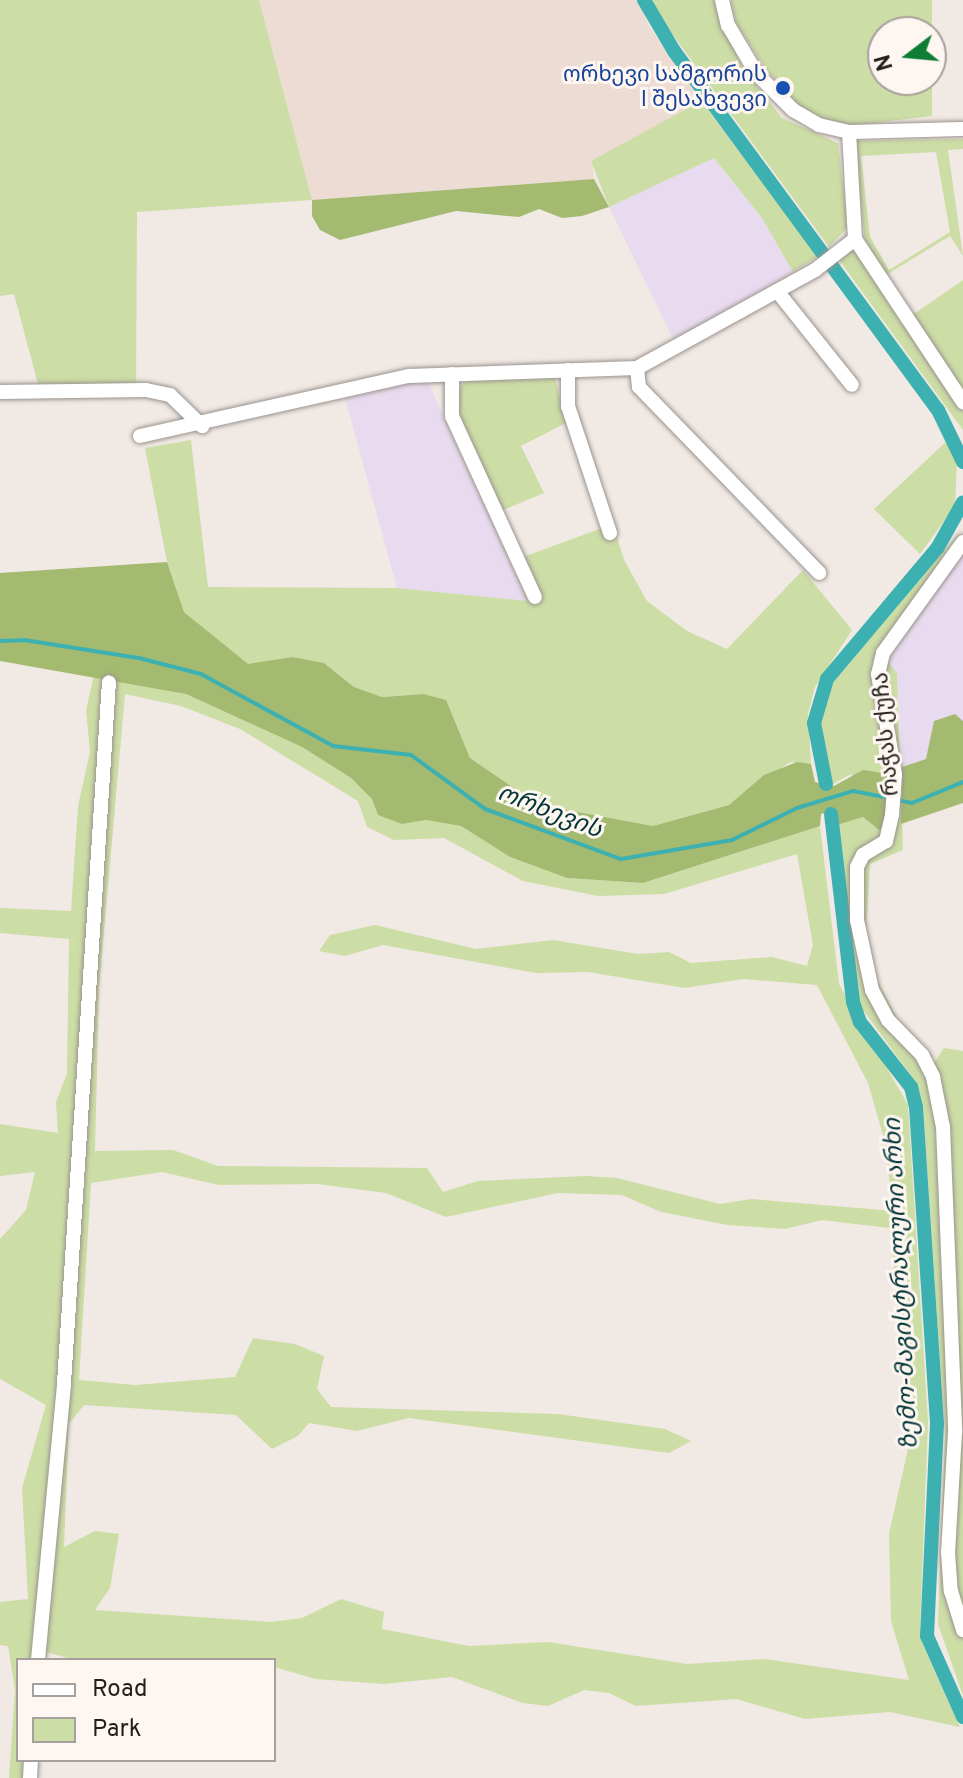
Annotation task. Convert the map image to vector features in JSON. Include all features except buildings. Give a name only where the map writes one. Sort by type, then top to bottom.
[{"type":"street","points":[[722,0],[728,25],[757,74],[793,110],[819,125],[849,132],[963,129]]},
{"type":"street","points":[[849,132],[855,239],[963,402]]},
{"type":"street","points":[[140,436],[202,426],[368,382],[452,374],[637,368],[815,270],[855,239]]},
{"type":"street","points":[[777,291],[852,385]]},
{"type":"street","points":[[637,368],[639,387],[819,573]]},
{"type":"street","points":[[568,370],[568,406],[610,533]]},
{"type":"street","points":[[452,374],[452,416],[535,597]]},
{"type":"street","points":[[0,392],[146,390],[170,395],[202,426]]},
{"type":"street","name":"რაჭას ქუჩა","points":[[963,542],[883,653],[880,697],[894,791],[893,808],[886,841],[859,859],[857,920],[872,990],[888,1020],[922,1055],[933,1077],[943,1127],[955,1432],[948,1552],[951,1591],[963,1630]]},
{"type":"street","points":[[38,1658],[64,1383],[109,682]]},
{"type":"shaded area","points":[[259,0],[638,0],[649,26],[701,101],[592,161],[594,179],[312,200]]},
{"type":"shaded area","points":[[714,158],[762,218],[793,272],[674,341],[609,207]]},
{"type":"shaded area","points":[[411,382],[428,382],[528,601],[397,588],[345,398]]},
{"type":"shaded area","points":[[963,554],[963,721],[955,715],[927,759],[902,767],[897,673],[886,660]]},
{"type":"green space","points":[[0,0],[259,0],[312,200],[137,212],[136,397],[42,399],[14,294],[0,296]]},
{"type":"green space","points":[[653,0],[714,0],[743,69],[782,118],[838,143],[848,227],[829,247],[659,16]]},
{"type":"green space","points":[[731,0],[932,0],[932,16],[867,16],[867,96],[932,96],[932,116],[849,126],[818,117],[797,104],[765,68],[736,22]]},
{"type":"green space","points":[[701,101],[818,256],[793,272],[762,218],[714,158],[609,207],[591,161]]},
{"type":"green space","points":[[963,139],[963,149],[948,150],[963,256],[950,236],[886,275],[865,241],[854,141]],"holes":[[[936,152],[950,232],[889,270],[870,237],[861,156]]]},
{"type":"green space","points":[[594,179],[609,207],[582,216],[562,218],[539,209],[519,217],[456,211],[340,240],[320,230],[312,216],[312,200]]},
{"type":"green space","points":[[851,250],[858,251],[963,411],[963,430],[839,260]]},
{"type":"green space","points":[[963,280],[963,392],[911,316]]},
{"type":"green space","points":[[555,377],[566,423],[521,446],[544,493],[503,510],[457,414],[457,393],[463,383],[479,378]]},
{"type":"green space","points":[[949,439],[957,458],[955,506],[920,554],[874,509]]},
{"type":"green space","points":[[191,440],[208,587],[397,588],[527,601],[512,561],[613,524],[624,560],[647,601],[687,631],[727,649],[803,570],[852,630],[815,687],[808,714],[811,764],[790,762],[729,805],[653,826],[578,814],[539,805],[470,758],[445,700],[424,694],[382,697],[354,687],[324,663],[293,657],[248,665],[184,612],[167,562],[145,448]]},
{"type":"green space","points":[[963,528],[878,650],[897,673],[903,850],[870,864],[866,936],[875,976],[900,1023],[934,1063],[944,1048],[963,1051],[963,1696],[938,1624],[945,1438],[923,1105],[910,1074],[860,1006],[837,825],[863,817],[879,830],[851,774],[831,785],[820,742],[819,714],[828,689]]},
{"type":"green space","points":[[167,562],[184,612],[248,664],[293,657],[324,663],[354,687],[382,697],[424,694],[446,700],[470,758],[539,805],[653,826],[729,805],[764,775],[797,762],[811,764],[815,782],[834,786],[863,770],[889,774],[886,821],[879,830],[863,817],[837,825],[833,811],[821,814],[820,826],[643,883],[567,878],[510,857],[461,826],[426,820],[402,824],[378,815],[372,799],[351,778],[302,747],[186,694],[0,661],[0,573]]},
{"type":"green space","points":[[94,675],[186,694],[302,747],[351,778],[402,824],[426,820],[461,826],[510,857],[567,878],[643,883],[820,826],[839,984],[908,1105],[928,1422],[920,1626],[923,1645],[960,1727],[890,1712],[805,1719],[736,1699],[636,1706],[609,1693],[584,1690],[548,1706],[523,1703],[452,1677],[384,1684],[316,1679],[276,1668],[276,1658],[68,1658],[35,1649],[33,1658],[16,1658],[16,1762],[25,1762],[23,1778],[9,1778],[15,1690],[8,1646],[0,1645],[0,1602],[28,1599],[22,1488],[46,1405],[0,1379],[0,1239],[26,1210],[35,1172],[0,1176],[0,1124],[58,1133],[56,1102],[67,1074],[69,939],[0,933],[0,908],[71,911],[78,806],[90,752],[86,710]],"holes":[[[125,694],[181,706],[240,729],[358,801],[367,827],[394,840],[444,838],[523,881],[598,896],[664,894],[797,854],[813,945],[807,966],[772,957],[691,963],[669,952],[638,954],[553,940],[476,949],[375,925],[330,935],[319,951],[345,956],[383,945],[536,973],[588,972],[685,988],[743,979],[817,985],[868,1083],[883,1135],[894,1211],[751,1199],[720,1204],[617,1178],[586,1176],[478,1181],[443,1192],[427,1168],[218,1166],[173,1150],[95,1151],[99,988]],[[162,1172],[219,1185],[317,1184],[386,1193],[446,1217],[558,1193],[622,1195],[661,1212],[728,1225],[785,1229],[822,1220],[889,1228],[909,1382],[908,1449],[889,1534],[891,1621],[909,1680],[765,1659],[687,1664],[548,1642],[469,1646],[382,1629],[384,1612],[341,1599],[302,1618],[271,1622],[95,1610],[110,1588],[119,1534],[95,1531],[64,1547],[69,1424],[84,1405],[236,1415],[272,1449],[298,1436],[309,1423],[357,1431],[409,1418],[669,1453],[691,1441],[665,1429],[558,1414],[331,1407],[317,1389],[324,1356],[295,1344],[253,1338],[235,1377],[135,1385],[79,1380],[91,1183]]]},
{"type":"green space","points":[[955,714],[963,721],[963,803],[901,824],[902,767],[926,759],[934,721]]},
{"type":"waterway","name":"ზემო-მაგისტრალური არხი","points":[[644,0],[674,51],[938,410],[963,462]]},
{"type":"waterway","name":"ზემო-მაგისტრალური არხი","points":[[826,784],[814,723],[827,679],[938,547],[963,502]]},
{"type":"waterway","name":"ორხევის","points":[[0,641],[24,640],[139,658],[201,674],[333,746],[411,755],[485,809],[621,859],[732,840],[797,808],[853,791],[889,798]]},
{"type":"waterway","name":"ორხევის","points":[[897,800],[912,803],[963,782]]},
{"type":"waterway","name":"ზემო-მაგისტრალური არხი","points":[[831,814],[853,1002],[860,1022],[911,1087],[916,1107],[937,1424],[927,1636],[963,1717]]},
{"type":"place","name":"ორხევი სამგორის I შესახვევი","points":[[783,88]]}]
